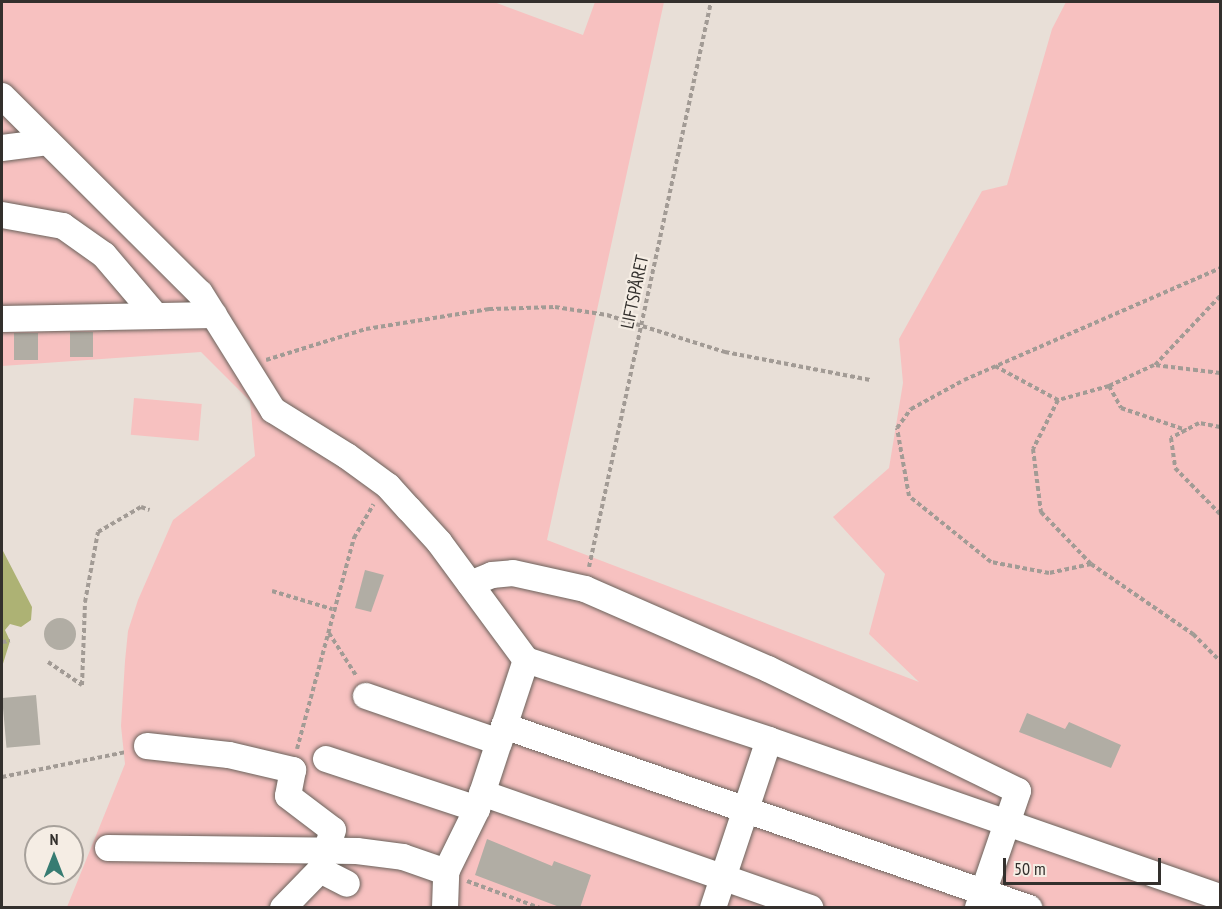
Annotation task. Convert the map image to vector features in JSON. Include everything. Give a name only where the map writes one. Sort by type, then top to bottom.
[{"type":"lane","points":[[2,96],[180,272],[214,315],[248,366],[273,410],[388,486],[439,542],[526,660],[769,740],[1006,825],[1221,897]]},
{"type":"lane","points":[[2,148],[48,142]]},
{"type":"lane","points":[[2,215],[35,218],[63,226],[104,255],[155,315]]},
{"type":"lane","points":[[2,319],[214,315]]},
{"type":"lane","points":[[470,584],[492,575],[513,573],[585,589],[768,669],[1018,792],[980,900]]},
{"type":"lane","points":[[445,908],[446,872],[480,801],[526,660]]},
{"type":"lane","points":[[366,696],[502,734],[743,808],[980,900],[1029,908]]},
{"type":"lane","points":[[713,908],[743,808],[769,740]]},
{"type":"lane","points":[[147,746],[229,755],[293,770],[288,796],[333,830],[324,862],[283,908]]},
{"type":"lane","points":[[326,759],[480,801],[810,908]]},
{"type":"lane","points":[[108,848],[324,862],[357,851],[403,856],[446,872]]},
{"type":"lane","points":[[324,862],[347,884]]},
{"type":"path","name":"LIFTSPÅRET","points":[[585,589],[711,2]]},
{"type":"path","points":[[1091,564],[1049,573],[991,562],[909,496],[897,428],[911,409],[995,366],[1221,268]]},
{"type":"path","points":[[995,366],[1058,400],[1109,386],[1154,365],[1221,296]]},
{"type":"path","points":[[248,366],[366,329],[489,309],[555,307],[642,325],[725,352],[870,380]]},
{"type":"path","points":[[1154,365],[1221,373]]},
{"type":"path","points":[[1109,386],[1121,408],[1186,430]]},
{"type":"path","points":[[1058,400],[1033,449],[1041,512],[1091,564],[1193,634],[1221,661]]},
{"type":"path","points":[[1221,427],[1199,423],[1171,438],[1175,468],[1221,514]]},
{"type":"path","points":[[293,770],[332,609],[354,538],[388,486]]},
{"type":"path","points":[[48,662],[82,685],[85,602],[98,532],[141,507],[150,510]]},
{"type":"path","points":[[272,591],[332,609]]},
{"type":"path","points":[[328,633],[366,696]]},
{"type":"path","points":[[2,642],[10,641]]},
{"type":"path","points":[[2,777],[109,756]]},
{"type":"path","points":[[446,872],[540,908]]},
{"type":"shaded area","points":[[2,2],[494,2],[583,35],[595,2],[664,2],[547,540],[919,682],[869,634],[885,574],[833,517],[889,468],[903,383],[899,339],[982,191],[1007,185],[1052,29],[1066,2],[1220,2],[1220,907],[67,907],[76,885],[84,885],[84,865],[125,764],[121,726],[125,661],[128,631],[138,600],[173,520],[255,456],[250,401],[201,352],[2,366]]},
{"type":"shaded area","points":[[134,398],[202,404],[199,441],[131,435]]},
{"type":"shaded area","points":[[2,549],[32,607],[31,620],[21,627],[10,624],[5,630],[10,641],[2,667]]},
{"type":"building","points":[[70,332],[93,332],[93,357],[70,357]]},
{"type":"building","points":[[14,333],[38,333],[38,360],[14,360]]},
{"type":"building","points":[[365,570],[384,575],[371,612],[355,608]]},
{"type":"building","points":[[60,618],[71,623],[76,634],[71,645],[60,650],[49,645],[44,634],[49,623]]},
{"type":"building","points":[[36,695],[40,745],[6,748],[2,698]]},
{"type":"building","points":[[1027,713],[1065,729],[1069,722],[1121,745],[1111,768],[1019,732]]},
{"type":"building","points":[[487,839],[552,866],[554,861],[591,875],[580,908],[562,908],[475,875]]}]
